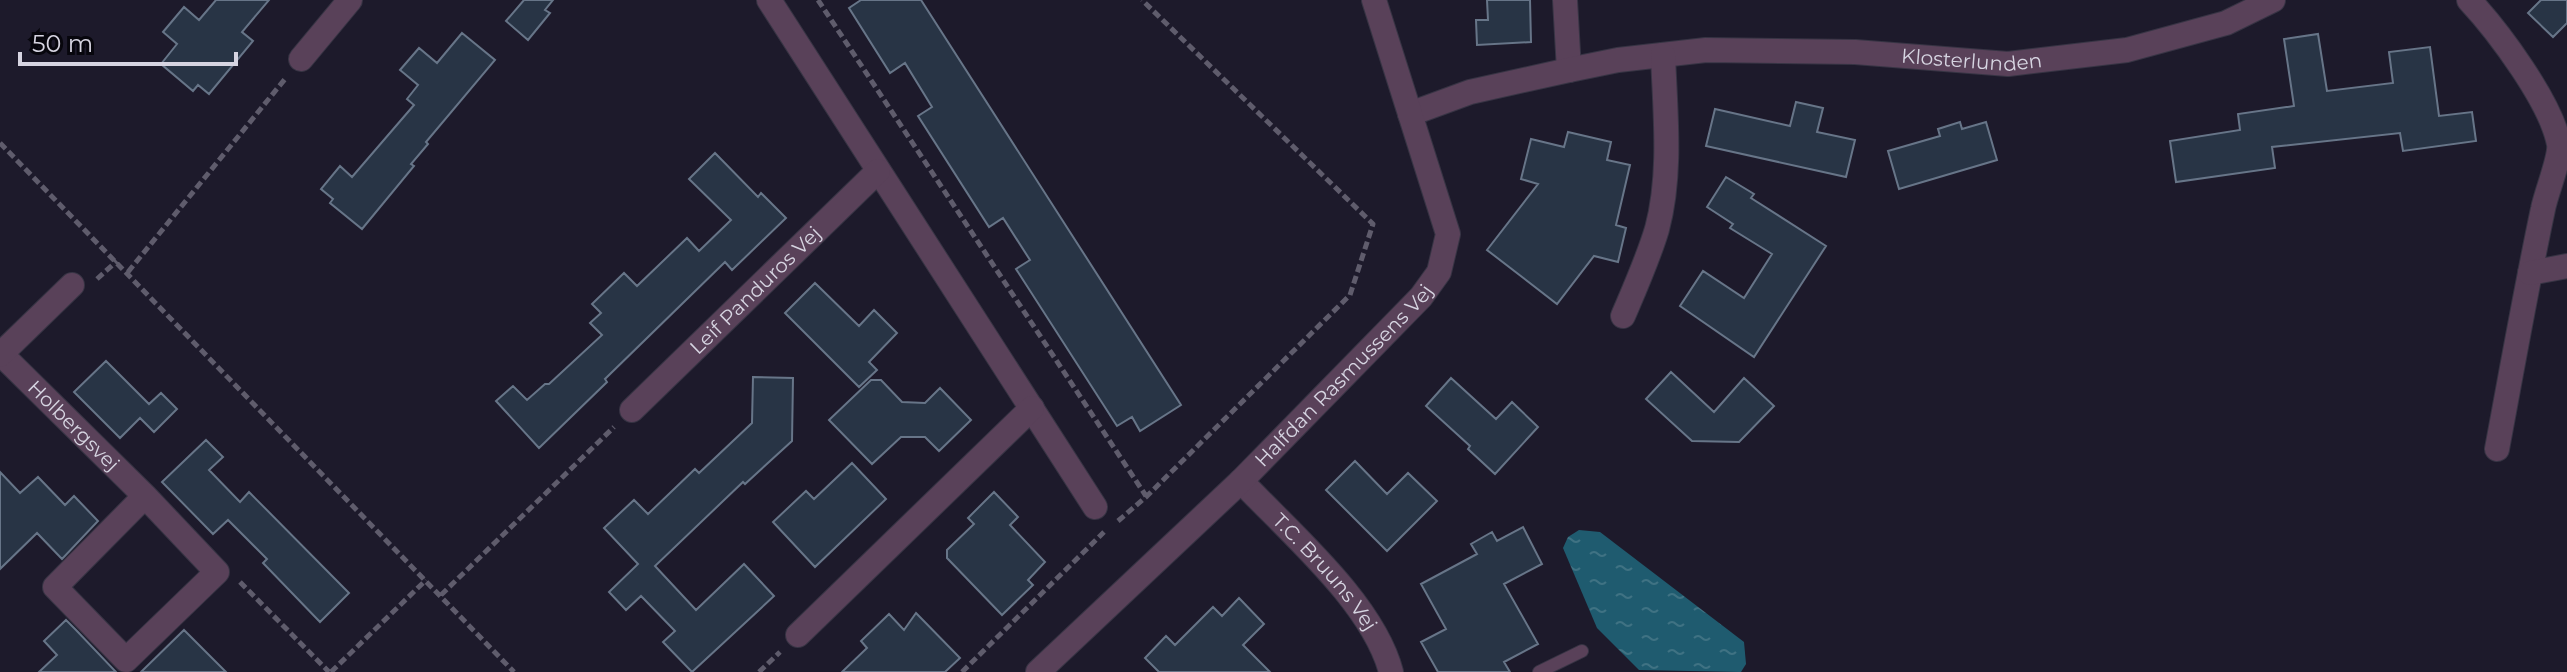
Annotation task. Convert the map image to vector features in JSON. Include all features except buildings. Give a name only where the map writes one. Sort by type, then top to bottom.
[{"type":"street","points":[[301,59],[350,0]]},
{"type":"street","points":[[769,0],[1095,507]]},
{"type":"street","name":"Halfdan Rasmussens Vej","points":[[1038,672],[1241,481],[1421,297],[1439,272],[1448,234],[1374,0]]},
{"type":"street","points":[[1565,0],[1569,70]]},
{"type":"street","name":"Klosterlunden","points":[[1410,114],[1470,92],[1569,70],[1706,50],[1855,52],[2008,64],[2127,50],[2226,23],[2273,0]]},
{"type":"street","points":[[2469,0],[2518,64],[2545,107],[2563,145],[2547,188],[2497,449]]},
{"type":"street","points":[[1623,316],[1657,227],[1666,136],[1663,55]]},
{"type":"street","name":"Leif Panduros Vej","points":[[632,410],[878,171]]},
{"type":"street","points":[[2530,273],[2567,266]]},
{"type":"street","name":"Holbergsvej","points":[[80,287],[0,354],[145,496],[217,572]]},
{"type":"street","points":[[798,635],[1032,408]]},
{"type":"street","name":"T.C. Bruuns Vej","points":[[1241,481],[1351,597],[1376,631],[1391,672]]},
{"type":"street","points":[[145,496],[55,587],[126,660],[217,572]]},
{"type":"lane","points":[[1539,672],[1582,651]]},
{"type":"path","points":[[818,0],[1147,496]]},
{"type":"path","points":[[962,672],[1103,533],[1147,496],[1350,295],[1373,224],[1142,0]]},
{"type":"path","points":[[128,272],[301,59]]},
{"type":"path","points":[[0,143],[514,672]]},
{"type":"path","points":[[80,287],[117,261]]},
{"type":"path","points":[[441,595],[632,410]]},
{"type":"path","points":[[217,572],[232,574],[330,672],[426,580]]},
{"type":"water","points":[[1579,530],[1600,532],[1744,642],[1746,664],[1741,672],[1639,670],[1597,628],[1563,548],[1568,537]]}]
